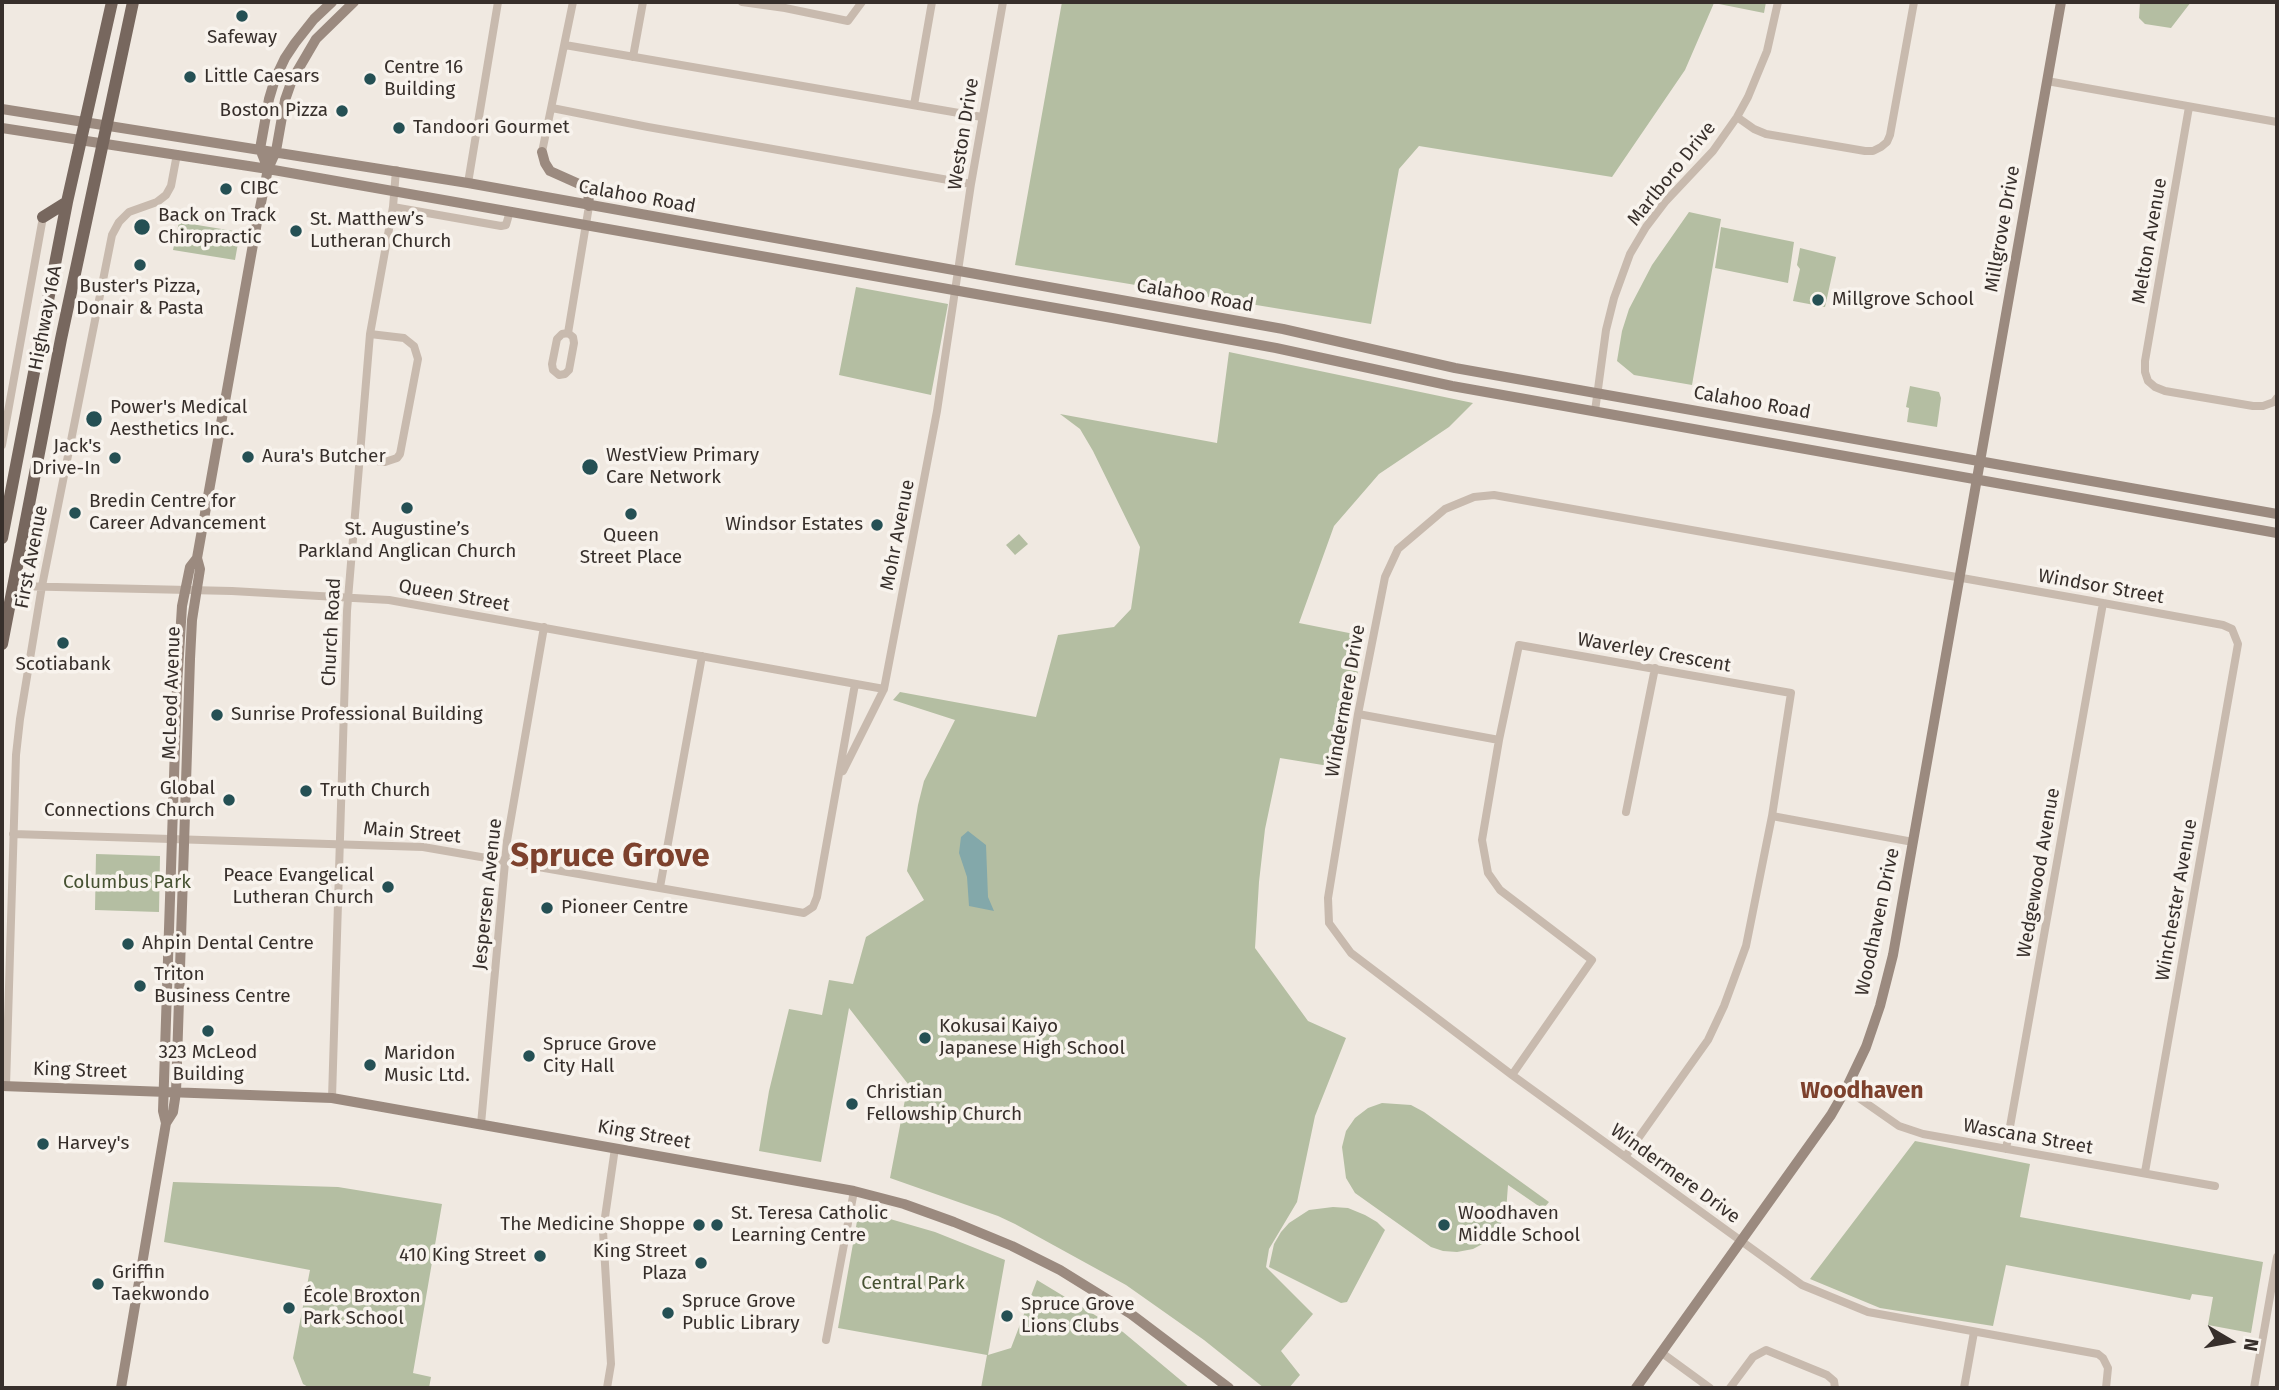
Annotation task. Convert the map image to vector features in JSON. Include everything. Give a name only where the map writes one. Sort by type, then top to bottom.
[{"type":"main road","name":"Highway 16A","points":[[2,538],[67,202],[112,2]]},
{"type":"main road","name":"Highway 16A","points":[[2,644],[101,144],[133,2]]},
{"type":"main road","points":[[268,169],[260,149],[269,99],[285,58],[306,28],[332,2]]},
{"type":"main road","name":"McLeod Avenue","points":[[178,840],[190,659],[200,569],[197,558],[268,169],[276,152],[285,100],[292,80],[316,39],[354,2]]},
{"type":"main road","name":"Millgrove Drive","points":[[1976,480],[2061,2]]},
{"type":"main road","name":"Calahoo Road","points":[[2,109],[396,170],[1283,329],[1455,368],[2277,514]]},
{"type":"main road","name":"Calahoo Road","points":[[2,128],[268,169],[957,290],[1276,348],[1452,386],[2277,533]]},
{"type":"main road","points":[[542,152],[550,171],[588,188],[589,206]]},
{"type":"main road","points":[[43,217],[67,202]]},
{"type":"main road","name":"Woodhaven Drive","points":[[1636,1388],[1815,1141],[1846,1089],[1866,1047],[1888,979],[1976,480]]},
{"type":"main road","name":"McLeod Avenue","points":[[121,1388],[166,1123],[163,1111],[170,1092],[178,840],[179,650],[185,590],[190,567],[197,558]]},
{"type":"main road","name":"King Street","points":[[4,1086],[332,1098],[854,1191],[904,1204],[954,1222],[1060,1270],[1174,1344],[1229,1388]]},
{"type":"street","points":[[468,183],[498,2]]},
{"type":"street","points":[[542,152],[573,2]]},
{"type":"street","points":[[633,57],[643,2]]},
{"type":"street","points":[[741,2],[786,5],[848,21],[862,2]]},
{"type":"street","points":[[914,105],[932,2]]},
{"type":"street","name":"Weston Drive","points":[[957,290],[971,184],[1003,2]]},
{"type":"street","name":"Marlboro Drive","points":[[1595,411],[1614,298],[1630,254],[1665,202],[1713,150],[1737,117],[1767,51],[1778,2]]},
{"type":"street","points":[[1737,117],[1754,130],[1766,134],[1865,151],[1881,147],[1888,142],[1890,135],[1914,2]]},
{"type":"street","points":[[565,45],[982,117]]},
{"type":"street","points":[[2047,81],[2277,122]]},
{"type":"street","name":"Melton Avenue","points":[[2189,107],[2145,372],[2155,387],[2165,391],[2253,406],[2263,406],[2276,400]]},
{"type":"street","points":[[552,108],[971,184]]},
{"type":"street","name":"First Avenue","points":[[4,1086],[20,719],[42,586],[112,235],[118,222],[129,212],[157,202],[166,195],[171,186],[177,155]]},
{"type":"street","name":"Church Road","points":[[332,1098],[348,596],[370,334],[396,191],[396,170]]},
{"type":"street","points":[[568,333],[589,206]]},
{"type":"street","points":[[393,207],[501,226],[506,226],[510,211]]},
{"type":"street","points":[[2,445],[43,217]]},
{"type":"street","name":"Mohr Avenue","points":[[840,777],[884,689],[939,404],[957,290]]},
{"type":"street","points":[[568,333],[573,337],[574,343],[569,370],[559,375],[553,370],[552,364],[557,339],[568,333]]},
{"type":"street","points":[[360,459],[385,462],[397,458],[400,454],[418,359],[414,346],[404,338],[370,334]]},
{"type":"street","name":"Windermere Drive","points":[[1959,578],[1494,495],[1474,497],[1445,509],[1398,549],[1385,577],[1328,898],[1329,923],[1351,953],[1512,1075],[1802,1285],[1849,1306],[1879,1314],[2098,1354],[2108,1368],[2106,1388]]},
{"type":"street","name":"Windsor Street","points":[[1959,578],[2223,625],[2235,633]]},
{"type":"street","name":"Queen Street","points":[[13,586],[197,590],[389,600],[884,689]]},
{"type":"street","name":"Wedgewood Avenue","points":[[2006,1149],[2103,603]]},
{"type":"street","name":"Jespersen Avenue","points":[[481,1124],[505,860],[544,627]]},
{"type":"street","name":"Winchester Avenue","points":[[2145,1172],[2238,644],[2235,633]]},
{"type":"street","name":"Waverley Crescent","points":[[1512,1075],[1592,960],[1500,890],[1488,873],[1482,840],[1518,645],[1791,693],[1772,816],[1745,946],[1724,1006],[1708,1040],[1625,1157]]},
{"type":"street","points":[[660,887],[702,656]]},
{"type":"street","points":[[1626,812],[1656,668]]},
{"type":"street","name":"Mohr Avenue","points":[[804,913],[813,907],[817,897],[855,684]]},
{"type":"street","points":[[1359,714],[1499,740]]},
{"type":"street","points":[[1772,816],[1913,842]]},
{"type":"street","name":"Main Street","points":[[13,834],[424,847],[804,913]]},
{"type":"street","name":"Wascana Street","points":[[1846,1089],[1884,1116],[1914,1131],[2216,1186]]},
{"type":"street","points":[[607,1388],[611,1364],[603,1231],[615,1148]]},
{"type":"street","points":[[826,1340],[854,1191]]},
{"type":"street","points":[[2254,1388],[2277,1257]]},
{"type":"street","points":[[1964,1388],[1974,1332]]},
{"type":"street","points":[[1730,1388],[1753,1357],[1766,1350],[1827,1376],[1834,1381],[1835,1388]]},
{"type":"street","points":[[1662,1353],[1710,1388]]},
{"type":"green space","points":[[1062,2],[1766,2],[1764,13],[1714,3],[1685,70],[1612,177],[1419,146],[1399,169],[1371,324],[1015,265]]},
{"type":"green space","points":[[2140,2],[2191,2],[2171,28],[2145,24],[2139,18]]},
{"type":"green space","points":[[1689,212],[1721,219],[1692,385],[1634,375],[1617,361],[1629,309],[1652,265]]},
{"type":"green space","points":[[179,222],[240,232],[235,260],[173,250]]},
{"type":"green space","points":[[1721,227],[1794,242],[1788,283],[1715,268]]},
{"type":"green space","points":[[1800,248],[1836,257],[1825,307],[1793,301],[1800,269],[1797,265]]},
{"type":"green space","points":[[856,287],[948,304],[931,395],[839,375]]},
{"type":"green space","points":[[1229,352],[1473,403],[1449,427],[1379,474],[1334,526],[1299,623],[1364,636],[1341,768],[1280,758],[1265,829],[1259,882],[1255,948],[1308,1021],[1346,1038],[1315,1116],[1297,1202],[1269,1249],[1266,1267],[1313,1314],[1281,1351],[1300,1375],[1289,1388],[1264,1388],[1204,1340],[1126,1285],[1015,1224],[890,1178],[908,1084],[849,1008],[821,1162],[759,1151],[769,1091],[789,1009],[822,1015],[829,980],[853,984],[866,937],[924,900],[907,871],[918,805],[924,781],[955,720],[893,700],[900,692],[1036,717],[1058,635],[1114,627],[1131,609],[1140,547],[1080,429],[1060,414],[1217,443]]},
{"type":"green space","points":[[1910,386],[1939,392],[1941,398],[1937,427],[1907,422],[1909,408],[1906,407]]},
{"type":"green space","points":[[1019,534],[1028,544],[1015,555],[1006,545]]},
{"type":"green space","name":"Columbus Park","points":[[96,854],[160,856],[159,912],[95,910]]},
{"type":"green space","points":[[1382,1103],[1411,1105],[1424,1112],[1549,1202],[1543,1209],[1508,1185],[1506,1212],[1499,1228],[1488,1241],[1473,1249],[1457,1252],[1431,1247],[1355,1193],[1346,1178],[1342,1147],[1346,1131],[1355,1118],[1368,1108]]},
{"type":"green space","points":[[1915,1141],[2030,1164],[2020,1217],[2263,1262],[2251,1333],[2208,1325],[2213,1297],[2192,1294],[2190,1300],[2006,1265],[1993,1326],[1880,1308],[1810,1279]]},
{"type":"green space","name":"École Broxton Park School","points":[[173,1182],[338,1187],[442,1204],[413,1373],[431,1377],[429,1388],[310,1388],[303,1384],[293,1358],[310,1270],[164,1242]]},
{"type":"green space","points":[[1348,1208],[1365,1215],[1385,1230],[1347,1302],[1341,1303],[1269,1267],[1274,1244],[1289,1223],[1309,1210]]},
{"type":"green space","name":"Central Park","points":[[859,1210],[935,1232],[1005,1260],[988,1355],[1011,1348],[1037,1280],[1123,1332],[1190,1388],[981,1388],[987,1355],[838,1328]]},
{"type":"water","points":[[968,831],[986,845],[988,897],[994,911],[969,906],[967,877],[959,853],[961,837]]},
{"type":"place","name":"Safeway","points":[[242,16]]},
{"type":"place","name":"Little Caesars","points":[[190,77]]},
{"type":"place","name":"Centre 16 Building","points":[[370,79]]},
{"type":"place","name":"Boston Pizza","points":[[342,111]]},
{"type":"place","name":"Tandoori Gourmet","points":[[399,128]]},
{"type":"place","name":"CIBC","points":[[226,189]]},
{"type":"place","name":"Back on Track Chiropractic","points":[[142,227]]},
{"type":"place","name":"St. Matthew’s Lutheran Church","points":[[296,231]]},
{"type":"place","name":"Buster's Pizza, Donair & Pasta","points":[[140,265]]},
{"type":"place","name":"Millgrove School","points":[[1818,300]]},
{"type":"place","name":"Power's Medical Aesthetics Inc.","points":[[94,419]]},
{"type":"place","name":"Aura's Butcher","points":[[248,457]]},
{"type":"place","name":"Jack's Drive-In","points":[[115,458]]},
{"type":"place","name":"WestView Primary Care Network","points":[[590,467]]},
{"type":"place","name":"St. Augustine’s Parkland Anglican Church","points":[[407,508]]},
{"type":"place","name":"Bredin Centre for Career Advancement","points":[[75,513]]},
{"type":"place","name":"Queen Street Place","points":[[631,514]]},
{"type":"place","name":"Windsor Estates","points":[[877,525]]},
{"type":"place","name":"Scotiabank","points":[[63,643]]},
{"type":"place","name":"Sunrise Professional Building","points":[[217,715]]},
{"type":"place","name":"Truth Church","points":[[306,791]]},
{"type":"place","name":"Global Connections Church","points":[[229,800]]},
{"type":"place","name":"Peace Evangelical Lutheran Church","points":[[388,887]]},
{"type":"place","name":"Pioneer Centre","points":[[547,908]]},
{"type":"place","name":"Ahpin Dental Centre","points":[[128,944]]},
{"type":"place","name":"Triton Business Centre","points":[[140,986]]},
{"type":"place","name":"323 McLeod Building","points":[[208,1031]]},
{"type":"place","name":"Kokusai Kaiyo Japanese High School","points":[[925,1038]]},
{"type":"place","name":"Spruce Grove City Hall","points":[[529,1056]]},
{"type":"place","name":"Maridon Music Ltd.","points":[[370,1065]]},
{"type":"place","name":"Christian Fellowship Church","points":[[852,1104]]},
{"type":"place","name":"Harvey's","points":[[43,1144]]},
{"type":"place","name":"The Medicine Shoppe","points":[[699,1225]]},
{"type":"place","name":"St. Teresa Catholic Learning Centre","points":[[717,1225]]},
{"type":"place","name":"Woodhaven Middle School","points":[[1444,1225]]},
{"type":"place","name":"410 King Street","points":[[540,1256]]},
{"type":"place","name":"King Street Plaza","points":[[701,1263]]},
{"type":"place","name":"Griffin Taekwondo","points":[[98,1284]]},
{"type":"place","name":"École Broxton Park School","points":[[289,1308]]},
{"type":"place","name":"Spruce Grove Public Library","points":[[668,1313]]},
{"type":"place","name":"Spruce Grove Lions Clubs","points":[[1007,1316]]},
{"type":"district","name":"Spruce Grove","points":[[610,857]]},
{"type":"district","name":"Woodhaven","points":[[1862,1092]]}]
